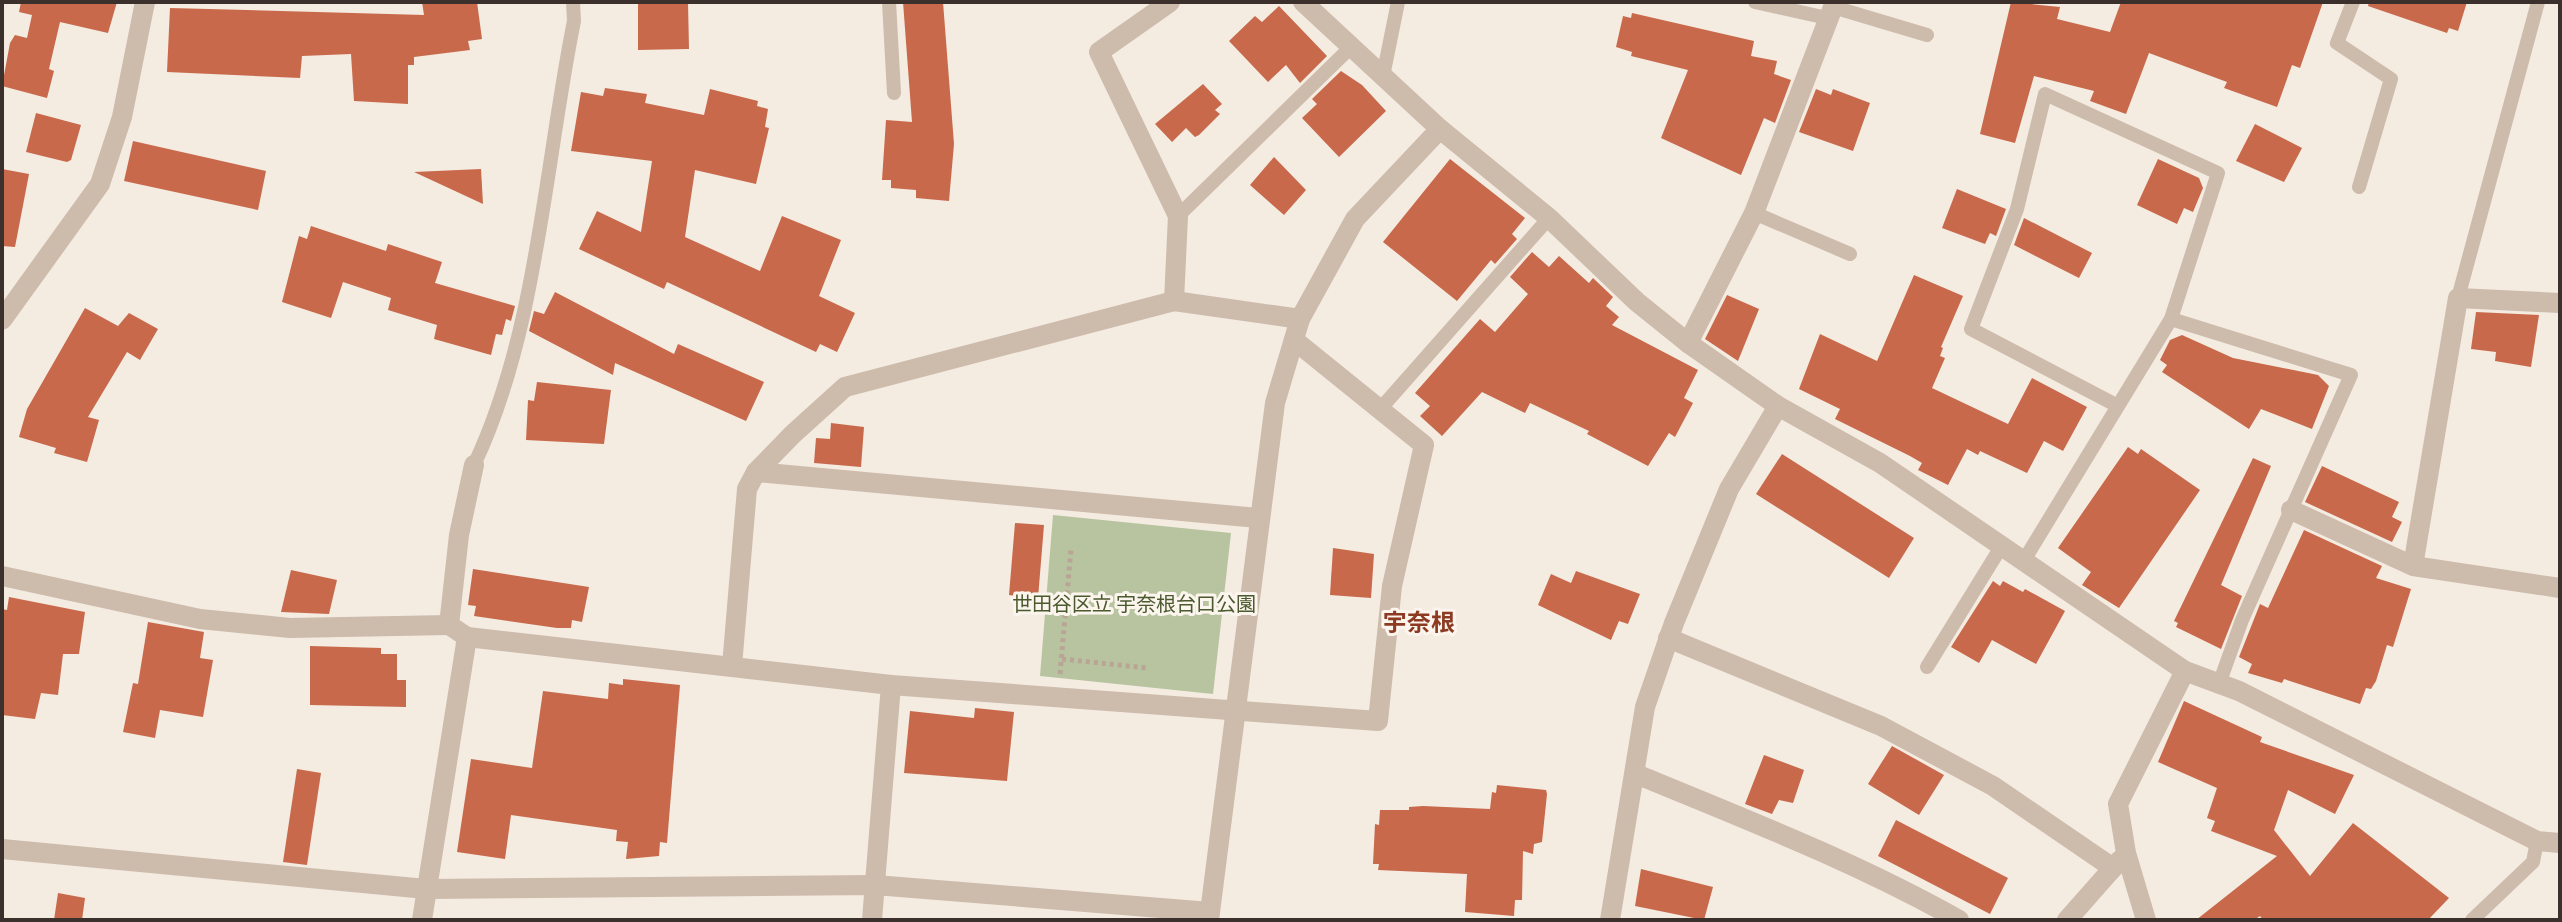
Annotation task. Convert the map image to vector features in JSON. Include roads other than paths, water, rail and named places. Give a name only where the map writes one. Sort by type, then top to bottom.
[{"type":"street","points":[[4,313],[100,184],[122,117],[145,2]]},
{"type":"street","points":[[1170,2],[1099,52],[1178,216],[1174,301]]},
{"type":"street","points":[[1303,2],[1440,129],[1549,218],[1637,302],[1688,343],[1778,406],[1880,463],[2185,671],[2219,684],[2537,841],[2560,843]]},
{"type":"street","points":[[1688,343],[1754,213],[1832,9]]},
{"type":"street","points":[[2,849],[426,889],[875,885],[1210,916],[1258,518],[1275,403],[1300,319],[1355,219],[1440,129]]},
{"type":"street","points":[[2413,566],[2458,298],[2560,303]]},
{"type":"street","points":[[732,666],[747,489],[756,472],[845,387],[1174,301],[1300,319]]},
{"type":"street","points":[[2,576],[200,619],[290,628],[449,625],[467,637],[891,685],[1378,721],[1392,586],[1424,445],[1382,407],[1294,340]]},
{"type":"street","points":[[1610,920],[1645,707],[1668,638],[1729,489],[1778,406]]},
{"type":"street","points":[[449,625],[459,535],[474,465]]},
{"type":"street","points":[[756,472],[1258,518]]},
{"type":"street","points":[[2291,510],[2413,566],[2560,588]]},
{"type":"street","points":[[422,920],[467,637]]},
{"type":"street","points":[[1668,638],[1881,726],[1993,786],[2119,860]]},
{"type":"street","points":[[2146,920],[2119,860],[2118,804],[2185,671]]},
{"type":"street","points":[[872,920],[891,685]]},
{"type":"street","points":[[1636,774],[1785,835],[1910,892],[1959,920]]},
{"type":"street","points":[[2067,920],[2119,860]]},
{"type":"lane","points":[[474,465],[490,431],[522,320],[574,21],[573,2]]},
{"type":"lane","points":[[889,2],[894,93]]},
{"type":"lane","points":[[1383,76],[1398,2]]},
{"type":"lane","points":[[1755,2],[1832,9],[1927,35]]},
{"type":"lane","points":[[2353,2],[2337,43],[2391,79],[2359,187]]},
{"type":"lane","points":[[2458,298],[2538,2]]},
{"type":"lane","points":[[1178,216],[1350,48]]},
{"type":"lane","points":[[2023,562],[2171,319],[2218,173],[2045,94],[2017,209],[1971,329],[2116,405]]},
{"type":"lane","points":[[1754,213],[1850,254]]},
{"type":"lane","points":[[1382,407],[1549,218]]},
{"type":"lane","points":[[2171,319],[2351,375],[2242,620],[2219,684]]},
{"type":"lane","points":[[1927,667],[2001,547]]},
{"type":"lane","points":[[2472,920],[2533,862],[2537,841]]},
{"type":"district","name":"宇奈根","points":[[1419,622]]},
{"type":"park label","name":"世田谷区立 宇奈根台口公園","points":[[1134,604]]}]
